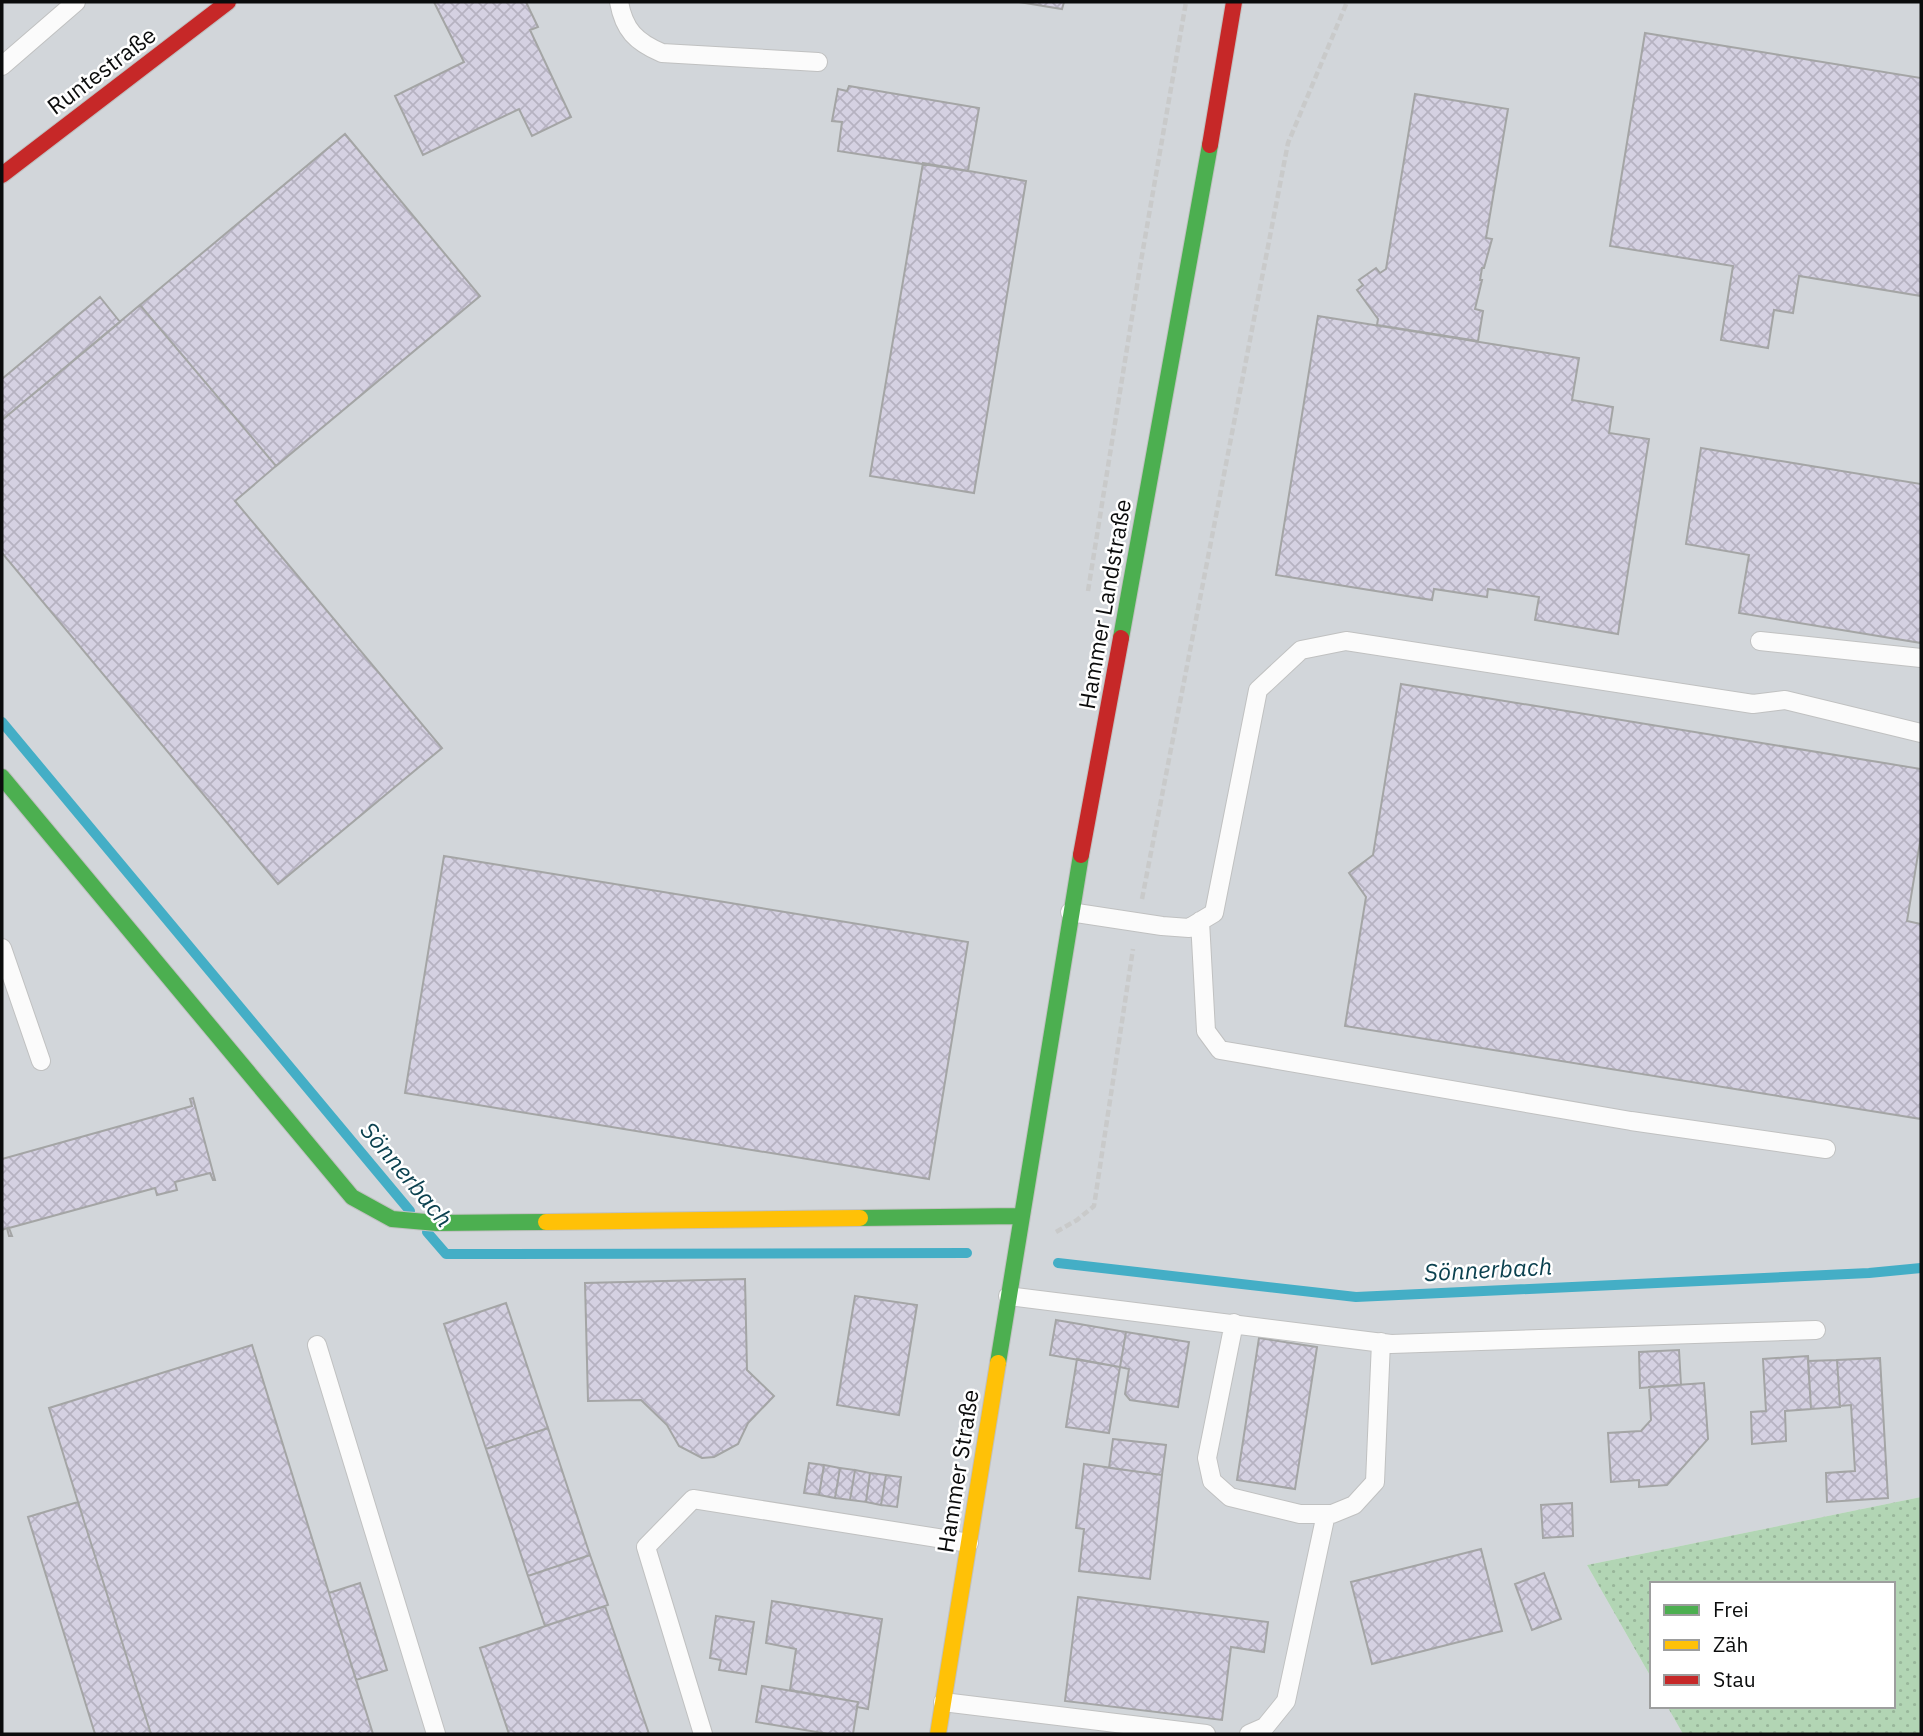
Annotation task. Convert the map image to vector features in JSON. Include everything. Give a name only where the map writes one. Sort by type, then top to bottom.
[{"type":"street","name":"Runtestraße","points":[[9,170],[228,2]]},
{"type":"street","name":"Hammer Landstraße","points":[[1021,1216],[1070,912],[1193,245],[1234,2]]},
{"type":"street","points":[[2,776],[352,1197],[392,1219],[437,1223],[1021,1216]]},
{"type":"street","name":"Hammer Straße","points":[[938,1734],[1021,1216]]},
{"type":"lane","points":[[2,66],[76,2]]},
{"type":"lane","points":[[619,2],[628,30],[644,45],[662,53],[818,62]]},
{"type":"lane","points":[[2,151],[9,170]]},
{"type":"lane","points":[[1070,912],[1189,928],[1214,913],[1258,690],[1301,650],[1346,640],[1753,704],[1785,700],[1921,733]]},
{"type":"lane","points":[[1760,641],[1921,658]]},
{"type":"lane","points":[[1200,921],[1206,1031],[1220,1050],[1631,1121],[1826,1149]]},
{"type":"lane","points":[[2,948],[41,1061]]},
{"type":"lane","points":[[1008,1296],[1391,1344],[1816,1331]]},
{"type":"lane","points":[[1234,1323],[1207,1458],[1212,1481],[1230,1497],[1300,1514],[1332,1514],[1354,1505],[1375,1482],[1381,1342]]},
{"type":"lane","points":[[317,1345],[436,1734]]},
{"type":"lane","points":[[703,1734],[646,1547],[693,1499],[969,1543]]},
{"type":"lane","points":[[1261,1732],[1286,1701],[1326,1514]]},
{"type":"lane","points":[[943,1702],[1206,1734]]},
{"type":"path","points":[[1051,1235],[1077,1220],[1094,1206],[1137,922],[1288,143],[1348,2]]},
{"type":"shaded area","points":[[2,2],[1921,2],[1921,1497],[1587,1565],[1650,1675],[1650,1708],[1668,1708],[1683,1734],[2,1734]]},
{"type":"green space","points":[[1921,1497],[1921,1734],[1683,1734],[1668,1708],[1895,1708],[1895,1582],[1650,1582],[1650,1675],[1587,1565]]},
{"type":"building","points":[[434,2],[526,2],[538,27],[530,30],[571,117],[532,136],[519,109],[423,155],[395,96],[464,62]]},
{"type":"building","points":[[1019,2],[1064,2],[1062,9]]},
{"type":"building","points":[[1645,33],[1921,78],[1921,296],[1799,276],[1793,313],[1774,310],[1768,348],[1721,340],[1733,266],[1610,246]]},
{"type":"building","points":[[849,86],[979,108],[968,171],[838,151],[842,122],[832,121],[838,89],[847,91]]},
{"type":"building","points":[[1415,94],[1508,109],[1486,238],[1492,239],[1482,268],[1475,309],[1483,311],[1478,341],[1377,325],[1378,319],[1357,290],[1363,285],[1359,280],[1376,268],[1380,273],[1386,269]]},
{"type":"building","points":[[345,134],[480,296],[276,466],[140,305]]},
{"type":"building","points":[[923,163],[1026,181],[974,493],[870,476]]},
{"type":"building","points":[[100,297],[120,322],[2,420],[2,379]]},
{"type":"building","points":[[140,305],[276,466],[235,501],[442,748],[278,884],[2,553],[2,420]]},
{"type":"building","points":[[1318,316],[1579,358],[1572,400],[1613,407],[1609,433],[1649,439],[1618,634],[1535,620],[1539,597],[1488,589],[1487,597],[1434,589],[1432,600],[1276,575]]},
{"type":"building","points":[[1701,448],[1921,484],[1921,643],[1739,613],[1749,555],[1686,544]]},
{"type":"building","points":[[1401,684],[1921,769],[1921,836],[1907,921],[1921,924],[1921,1119],[1345,1026],[1366,897],[1349,873],[1373,855]]},
{"type":"building","points":[[444,856],[968,942],[929,1179],[405,1093]]},
{"type":"building","points":[[193,1098],[215,1180],[210,1173],[175,1182],[177,1190],[157,1195],[155,1188],[9,1228],[12,1236],[9,1236],[7,1228],[2,1230],[2,1159],[192,1106],[190,1099]]},
{"type":"building","points":[[745,1279],[747,1370],[774,1396],[748,1423],[738,1444],[714,1457],[702,1458],[679,1446],[667,1425],[641,1400],[588,1401],[585,1283]]},
{"type":"building","points":[[855,1296],[917,1305],[899,1415],[837,1405]]},
{"type":"building","points":[[506,1303],[548,1428],[486,1449],[444,1324]]},
{"type":"building","points":[[1056,1320],[1126,1332],[1120,1367],[1050,1355]]},
{"type":"building","points":[[1126,1332],[1189,1342],[1178,1407],[1130,1400],[1125,1394],[1129,1369],[1120,1367]]},
{"type":"building","points":[[1259,1338],[1317,1347],[1295,1489],[1237,1480]]},
{"type":"building","points":[[252,1345],[373,1734],[151,1734],[78,1502],[49,1408]]},
{"type":"building","points":[[1679,1350],[1681,1385],[1640,1388],[1639,1352]]},
{"type":"building","points":[[1808,1356],[1811,1409],[1785,1411],[1786,1441],[1752,1444],[1751,1412],[1766,1411],[1763,1359]]},
{"type":"building","points":[[1880,1358],[1888,1498],[1827,1502],[1826,1473],[1855,1471],[1851,1405],[1840,1406],[1837,1360]]},
{"type":"building","points":[[1077,1359],[1120,1367],[1109,1433],[1066,1427]]},
{"type":"building","points":[[1837,1360],[1840,1407],[1811,1409],[1808,1361]]},
{"type":"building","points":[[1704,1383],[1708,1439],[1667,1485],[1639,1487],[1639,1480],[1611,1482],[1608,1433],[1641,1431],[1651,1420],[1649,1387]]},
{"type":"building","points":[[548,1428],[590,1555],[528,1576],[486,1449]]},
{"type":"building","points":[[1113,1439],[1166,1445],[1162,1475],[1109,1468]]},
{"type":"building","points":[[809,1463],[824,1465],[819,1495],[804,1493]]},
{"type":"building","points":[[1084,1464],[1162,1475],[1150,1579],[1079,1571],[1084,1529],[1076,1528]]},
{"type":"building","points":[[824,1465],[840,1468],[835,1498],[819,1495]]},
{"type":"building","points":[[840,1468],[855,1470],[850,1500],[835,1498]]},
{"type":"building","points":[[855,1470],[870,1473],[866,1502],[850,1500]]},
{"type":"building","points":[[870,1473],[886,1475],[881,1505],[866,1502]]},
{"type":"building","points":[[886,1475],[901,1477],[897,1507],[881,1505]]},
{"type":"building","points":[[78,1502],[151,1734],[95,1734],[28,1517]]},
{"type":"building","points":[[1572,1503],[1573,1536],[1543,1538],[1541,1505]]},
{"type":"building","points":[[1481,1549],[1502,1631],[1372,1664],[1351,1582]]},
{"type":"building","points":[[590,1555],[608,1605],[545,1626],[528,1576]]},
{"type":"building","points":[[1544,1573],[1561,1619],[1532,1630],[1515,1584]]},
{"type":"building","points":[[360,1583],[387,1670],[356,1680],[329,1593]]},
{"type":"building","points":[[1078,1597],[1268,1622],[1264,1652],[1231,1647],[1222,1720],[1065,1701]]},
{"type":"building","points":[[772,1601],[882,1619],[868,1709],[857,1707],[858,1702],[790,1690],[796,1649],[766,1643]]},
{"type":"building","points":[[605,1606],[649,1734],[509,1734],[480,1648]]},
{"type":"building","points":[[716,1616],[754,1622],[746,1674],[719,1670],[721,1660],[710,1658]]},
{"type":"building","points":[[762,1686],[858,1702],[853,1734],[829,1734],[756,1722]]},
{"type":"waterway","name":"Sönnerbach","points":[[2,722],[410,1211]]},
{"type":"waterway","name":"Sönnerbach","points":[[427,1232],[446,1254],[967,1253]]},
{"type":"waterway","name":"Sönnerbach","points":[[1058,1263],[1356,1297],[1869,1273],[1921,1268]]},
{"type":"traffic: fast","points":[[1121,638],[1210,145]]},
{"type":"traffic: fast","points":[[2,777],[352,1197],[392,1219],[437,1223],[546,1222]]},
{"type":"traffic: fast","points":[[998,1363],[1081,855]]},
{"type":"traffic: fast","points":[[860,1218],[1021,1216]]},
{"type":"traffic: slow","points":[[546,1222],[860,1218]]},
{"type":"traffic: slow","points":[[938,1734],[998,1363]]},
{"type":"traffic: jam","points":[[2,175],[228,2]]},
{"type":"traffic: jam","points":[[1210,145],[1234,2]]},
{"type":"traffic: jam","points":[[1081,855],[1121,638]]}]
